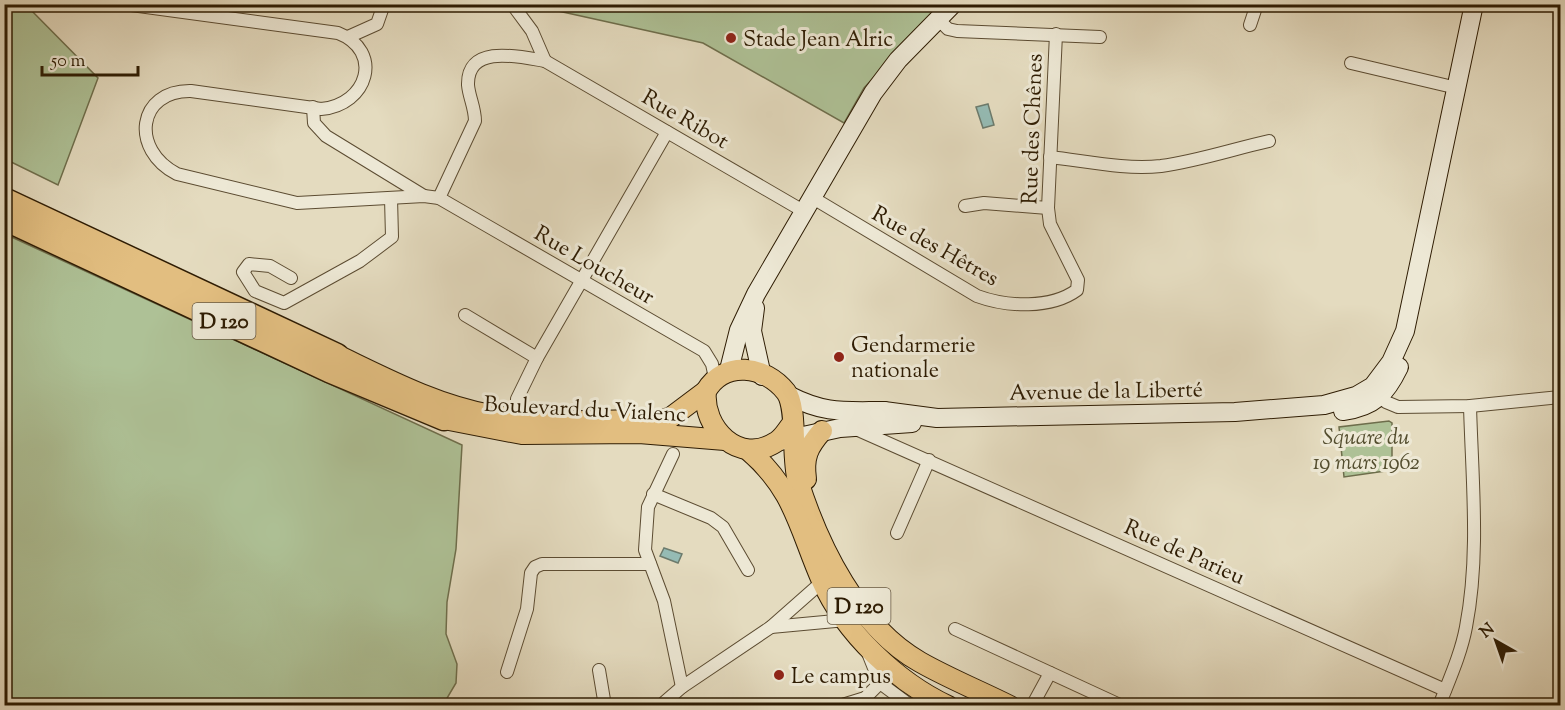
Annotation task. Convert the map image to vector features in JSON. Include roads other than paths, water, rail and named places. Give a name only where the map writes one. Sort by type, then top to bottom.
[{"type":"highway","name":"D 120","points":[[4,199],[337,355]]},
{"type":"highway","name":"D 120","points":[[4,219],[329,371],[444,419]]},
{"type":"main road","name":"D 120","points":[[337,355],[434,400],[492,415],[519,418],[657,420],[670,418],[717,380]]},
{"type":"main road","points":[[748,369],[762,376],[780,386],[788,395],[792,413],[787,435],[748,450],[725,440],[710,423],[705,401],[717,380],[748,369]]},
{"type":"main road","name":"Boulevard du Vialenc","points":[[444,419],[522,434],[639,433],[725,440]]},
{"type":"main road","points":[[809,508],[804,460],[808,449],[822,430]]},
{"type":"main road","name":"D 120","points":[[787,435],[798,480],[848,593],[879,631],[919,662],[1010,705]]},
{"type":"main road","name":"D 120","points":[[748,450],[778,479],[804,532],[822,582],[846,620],[863,641],[904,678],[948,705]]},
{"type":"street","points":[[124,4],[338,33],[354,42],[363,57],[365,68],[360,88],[345,104],[327,109],[181,91],[163,98],[153,107],[148,117],[146,140],[157,161],[177,174],[280,200],[315,203],[424,196],[439,198],[475,122],[475,108],[468,86],[472,69],[487,56],[497,54],[545,61]]},
{"type":"street","points":[[348,37],[376,24],[384,4]]},
{"type":"street","points":[[512,4],[532,31],[545,61]]},
{"type":"street","points":[[717,380],[756,294],[885,75],[953,4]]},
{"type":"street","points":[[1250,25],[1257,4]]},
{"type":"street","points":[[1377,391],[1405,331],[1474,4]]},
{"type":"street","points":[[939,20],[948,29],[957,32],[1100,37]]},
{"type":"street","name":"Rue des Chênes","points":[[1056,34],[1048,208],[1050,224],[1078,280],[1077,290]]},
{"type":"street","name":"Rue Ribot","points":[[545,61],[668,132],[809,205]]},
{"type":"street","points":[[1351,63],[1457,88]]},
{"type":"street","points":[[314,107],[314,123],[326,136],[424,196]]},
{"type":"street","points":[[519,418],[517,399],[537,358],[668,132]]},
{"type":"street","points":[[1050,157],[1160,166],[1269,141]]},
{"type":"street","points":[[291,278],[270,266],[249,264],[243,272],[255,291],[284,303],[293,299],[360,261],[392,237],[391,198]]},
{"type":"street","name":"Rue Loucheur","points":[[439,198],[704,351],[712,364],[717,380]]},
{"type":"street","points":[[965,206],[984,203],[1048,208]]},
{"type":"street","name":"Rue des Hêtres","points":[[809,205],[956,285],[996,303],[1020,304],[1066,298],[1077,290]]},
{"type":"street","points":[[756,294],[752,331],[762,376]]},
{"type":"street","points":[[465,315],[537,358]]},
{"type":"street","name":"Avenue de la Liberté","points":[[1377,391],[1398,407]]},
{"type":"street","name":"Avenue de la Liberté","points":[[788,395],[830,411],[928,422],[937,418],[1275,410],[1342,401],[1377,391]]},
{"type":"street","name":"Avenue de la Liberté","points":[[1337,412],[1355,410],[1377,391]]},
{"type":"street","name":"Avenue de la Liberté","points":[[1275,410],[1293,414],[1398,407],[1470,406],[1560,397]]},
{"type":"street","points":[[1439,705],[1460,648],[1469,607],[1474,504],[1470,406]]},
{"type":"street","points":[[889,418],[908,450]]},
{"type":"street","name":"Avenue de la Liberté","points":[[787,435],[889,418]]},
{"type":"street","name":"Rue de Parieu","points":[[850,426],[1445,690]]},
{"type":"street","points":[[673,453],[653,494],[645,527],[645,550],[664,601],[682,687]]},
{"type":"street","points":[[897,533],[929,460]]},
{"type":"street","points":[[653,494],[711,518],[723,527],[748,570]]},
{"type":"street","points":[[507,672],[526,609],[531,573],[535,567],[542,564],[650,564]]},
{"type":"street","points":[[660,705],[682,687],[771,627],[822,582]]},
{"type":"street","points":[[771,627],[846,620]]},
{"type":"street","points":[[955,629],[1122,705]]},
{"type":"street","points":[[863,641],[880,683],[911,705]]},
{"type":"street","points":[[599,670],[605,705]]},
{"type":"street","points":[[1032,705],[1050,673]]},
{"type":"street","points":[[839,705],[865,698],[880,683]]},
{"type":"water","points":[[988,104],[994,125],[983,128],[976,107]]},
{"type":"water","points":[[664,548],[682,554],[678,563],[660,556]]},
{"type":"place","name":"Stade Jean Alric","points":[[731,38]]},
{"type":"place","name":"Gendarmerie nationale","points":[[839,357]]},
{"type":"place","name":"Le campus","points":[[779,675]]},
{"type":"park label","name":"Square du 19 mars 1962","points":[[1366,449]]}]
